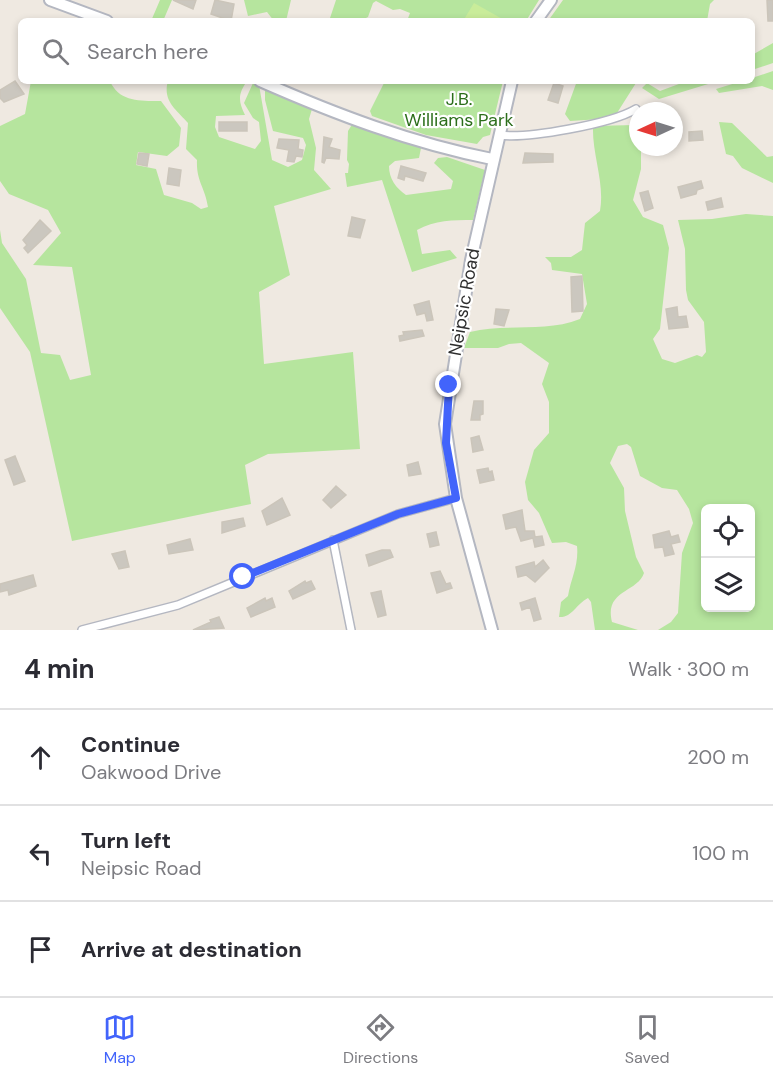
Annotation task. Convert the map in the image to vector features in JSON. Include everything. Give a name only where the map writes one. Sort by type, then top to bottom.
[{"type":"street","points":[[50,0],[99,18]]},
{"type":"street","points":[[538,18],[551,0]]},
{"type":"street","points":[[267,84],[320,108],[377,128],[451,151],[492,159]]},
{"type":"street","name":"Neipsic Road","points":[[492,630],[456,498],[446,443],[447,401],[471,260],[492,159],[511,84]]},
{"type":"street","points":[[499,135],[535,133],[616,119],[629,112]]},
{"type":"street","points":[[82,630],[178,605],[398,514],[456,498]]},
{"type":"street","points":[[333,540],[351,630]]},
{"type":"green space","points":[[160,0],[172,0],[164,18],[152,18]]},
{"type":"green space","points":[[244,0],[291,0],[287,18],[272,18],[267,12],[248,16]]},
{"type":"green space","points":[[336,0],[539,0],[528,18],[408,18],[410,13],[400,9],[393,10],[376,1],[366,18],[330,18]]},
{"type":"green space","points":[[563,0],[714,0],[710,4],[708,18],[550,18]]},
{"type":"green space","points":[[474,3],[501,18],[465,18]]},
{"type":"green space","points":[[773,43],[773,63],[755,69],[755,53]]},
{"type":"green space","points":[[773,71],[773,90],[762,86],[719,93],[716,89],[732,84],[755,84],[755,77]]},
{"type":"green space","points":[[30,84],[112,84],[125,97],[161,101],[181,128],[179,146],[167,156],[138,152],[136,165],[156,169],[164,195],[192,203],[201,209],[208,207],[198,173],[197,160],[186,149],[188,123],[169,100],[168,84],[245,84],[240,98],[245,115],[216,116],[215,127],[219,137],[255,149],[261,141],[259,122],[253,118],[244,103],[253,84],[259,85],[272,160],[288,167],[302,160],[306,145],[303,138],[273,131],[265,100],[265,88],[312,109],[309,119],[316,148],[314,170],[331,189],[274,206],[290,275],[259,292],[264,364],[353,352],[360,449],[268,454],[245,465],[251,504],[72,541],[30,352],[0,308],[0,230],[2,243],[26,279],[41,353],[60,355],[70,380],[91,375],[72,267],[33,265],[61,233],[48,210],[9,194],[0,181],[0,126],[25,114]]},
{"type":"green space","name":"J.B. Williams Park","points":[[384,84],[502,84],[490,135],[483,137],[477,144],[426,135],[372,116],[370,111]]},
{"type":"green space","points":[[576,84],[635,84],[617,113],[601,119],[570,121],[565,114]]},
{"type":"green space","points":[[649,84],[660,91],[679,84],[708,84],[659,99],[642,88]]},
{"type":"green space","points":[[719,122],[732,123],[767,157],[773,156],[773,183],[742,168],[733,156],[726,154]]},
{"type":"green space","points":[[353,123],[421,148],[419,158],[395,161],[389,166],[394,183],[406,195],[451,189],[453,181],[434,163],[438,158],[447,157],[485,170],[473,220],[437,222],[417,230],[422,254],[450,250],[457,258],[412,272],[382,180],[347,187],[345,173],[348,173],[349,164],[347,160],[348,131]]},
{"type":"green space","points":[[629,125],[629,156],[641,156],[641,169],[633,200],[643,217],[663,225],[669,248],[660,329],[653,339],[662,359],[675,363],[697,355],[702,357],[706,352],[704,322],[688,300],[685,249],[678,220],[712,219],[746,214],[773,216],[773,630],[658,630],[671,622],[678,613],[682,553],[693,523],[689,509],[677,490],[662,488],[640,476],[631,447],[627,444],[618,446],[610,463],[624,488],[625,511],[636,557],[644,573],[635,585],[617,598],[611,612],[612,622],[638,630],[595,630],[591,602],[588,598],[571,613],[559,617],[561,602],[568,596],[577,559],[577,546],[566,542],[552,543],[539,513],[528,500],[525,482],[534,450],[549,433],[549,402],[542,384],[549,363],[521,343],[498,348],[464,348],[470,332],[497,328],[553,326],[580,319],[587,304],[582,274],[552,270],[551,263],[545,257],[571,257],[582,250],[585,223],[600,211],[600,179],[593,126]]},
{"type":"building","points":[[173,0],[196,0],[193,9]]},
{"type":"building","points":[[215,0],[234,4],[232,18],[211,14]]},
{"type":"building","points":[[767,0],[773,0],[773,21],[768,21]]},
{"type":"building","points":[[15,81],[24,94],[4,102],[0,98],[0,90]]},
{"type":"building","points":[[554,84],[563,86],[558,103],[548,100]]},
{"type":"building","points":[[219,122],[247,122],[247,131],[219,131]]},
{"type":"building","points":[[702,131],[703,140],[689,141],[689,132]]},
{"type":"building","points":[[324,137],[332,139],[329,147],[340,150],[339,159],[326,158],[324,163],[322,162]]},
{"type":"building","points":[[279,139],[299,140],[298,149],[303,150],[302,157],[296,156],[294,162],[287,161],[289,150],[277,148]]},
{"type":"building","points":[[139,153],[149,154],[147,166],[137,164]]},
{"type":"building","points":[[525,153],[553,154],[553,162],[523,163]]},
{"type":"building","points":[[401,166],[426,173],[423,181],[405,176],[404,180],[398,178]]},
{"type":"building","points":[[169,168],[181,170],[179,186],[167,184]]},
{"type":"building","points":[[701,181],[703,188],[697,190],[696,194],[681,198],[678,187]]},
{"type":"building","points":[[648,191],[653,208],[645,211],[640,193]]},
{"type":"building","points":[[721,198],[723,207],[708,210],[706,202]]},
{"type":"building","points":[[352,217],[365,220],[360,238],[348,236]]},
{"type":"building","points":[[40,220],[51,231],[28,253],[24,248],[27,245],[23,240]]},
{"type":"building","points":[[582,276],[583,311],[572,312],[571,277]]},
{"type":"building","points":[[429,301],[433,320],[427,321],[425,313],[417,315],[414,305]]},
{"type":"building","points":[[677,307],[678,317],[686,316],[688,327],[669,329],[666,309]]},
{"type":"building","points":[[496,309],[509,310],[504,326],[494,324]]},
{"type":"building","points":[[422,330],[424,336],[400,341],[399,336],[404,335],[403,332]]},
{"type":"building","points":[[474,401],[483,401],[483,414],[480,415],[480,420],[471,420]]},
{"type":"building","points":[[479,436],[483,450],[473,452],[471,438]]},
{"type":"building","points":[[15,456],[25,481],[14,485],[5,460]]},
{"type":"building","points":[[418,462],[421,474],[409,476],[407,465]]},
{"type":"building","points":[[488,468],[489,472],[492,471],[494,480],[480,483],[477,470]]},
{"type":"building","points":[[336,486],[346,495],[331,508],[323,500]]},
{"type":"building","points":[[282,498],[290,515],[267,525],[262,511]]},
{"type":"building","points":[[522,510],[525,531],[534,531],[535,537],[542,536],[544,545],[535,547],[533,538],[521,541],[516,527],[506,529],[503,515]]},
{"type":"building","points":[[243,518],[245,526],[222,533],[222,522]]},
{"type":"building","points":[[669,531],[671,537],[678,535],[680,542],[671,544],[674,554],[665,556],[663,547],[655,548],[653,535]]},
{"type":"building","points":[[436,532],[439,545],[430,547],[427,534]]},
{"type":"building","points":[[190,539],[193,550],[169,554],[167,545]]},
{"type":"building","points":[[390,550],[393,557],[369,566],[366,555]]},
{"type":"building","points":[[125,551],[129,567],[119,569],[112,554]]},
{"type":"building","points":[[543,560],[549,568],[535,582],[526,575],[518,577],[516,567],[534,562],[535,567]]},
{"type":"building","points":[[440,571],[446,584],[450,583],[452,588],[437,593],[431,573]]},
{"type":"building","points":[[33,575],[36,586],[9,595],[8,590],[0,592],[0,584]]},
{"type":"building","points":[[305,581],[306,583],[311,581],[315,589],[293,599],[289,591]]},
{"type":"building","points":[[381,591],[386,615],[378,617],[371,593]]},
{"type":"building","points":[[265,598],[266,601],[272,598],[275,607],[251,617],[247,608]]},
{"type":"building","points":[[535,598],[541,619],[534,621],[530,607],[522,610],[520,603]]},
{"type":"building","points":[[219,617],[224,628],[193,630],[211,622],[210,620]]},
{"type":"route","points":[[243,577],[398,514],[456,498],[446,443],[445,424],[449,385]]}]
